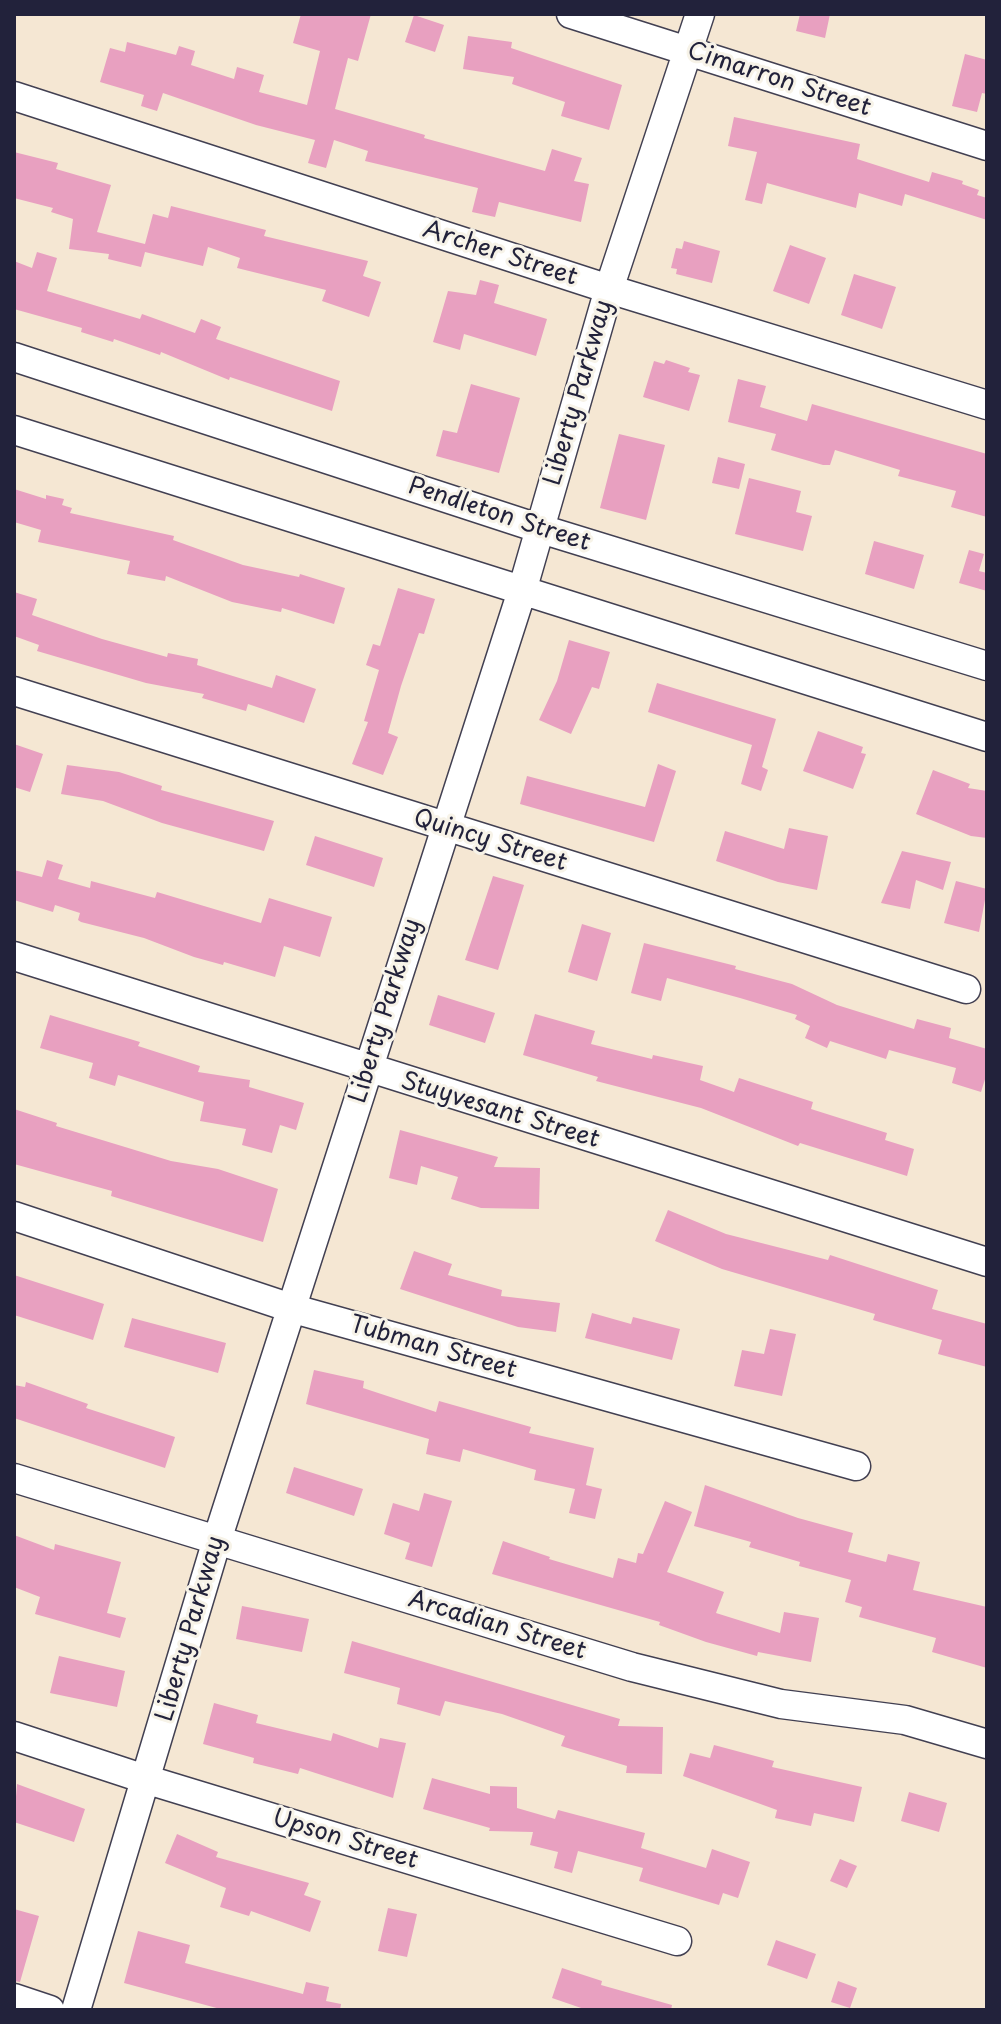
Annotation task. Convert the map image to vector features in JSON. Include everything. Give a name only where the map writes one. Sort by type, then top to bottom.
[{"type":"street","name":"Cimarron Street","points":[[571,14],[987,146]]},
{"type":"street","name":"Liberty Parkway","points":[[76,2010],[148,1780],[217,1540],[294,1309],[444,827],[522,591],[609,289],[700,14]]},
{"type":"street","name":"Archer Street","points":[[14,96],[609,289],[987,405]]},
{"type":"street","name":"Pendleton Street","points":[[14,357],[541,529],[987,666]]},
{"type":"street","points":[[14,430],[987,737]]},
{"type":"street","name":"Quincy Street","points":[[14,691],[966,989]]},
{"type":"street","name":"Stuyvesant Street","points":[[14,956],[987,1262]]},
{"type":"street","name":"Tubman Street","points":[[14,1216],[294,1309],[856,1466]]},
{"type":"street","name":"Arcadian Street","points":[[14,1478],[646,1671],[781,1704],[905,1720],[987,1744]]},
{"type":"street","name":"Upson Street","points":[[14,1736],[148,1780],[677,1941]]},
{"type":"street","points":[[14,1998],[50,2010]]},
{"type":"building","points":[[301,14],[371,14],[358,61],[348,58],[335,109],[425,135],[424,138],[545,171],[552,149],[582,158],[574,181],[589,184],[581,222],[499,202],[495,217],[472,212],[478,188],[365,161],[368,151],[334,140],[326,168],[308,163],[315,140],[256,125],[163,93],[157,111],[141,106],[144,95],[100,82],[110,48],[125,52],[127,42],[176,55],[179,46],[195,51],[191,65],[234,79],[237,67],[264,75],[259,92],[307,105],[320,51],[293,43]]},
{"type":"building","points":[[800,14],[830,14],[825,38],[796,31]]},
{"type":"building","points":[[414,15],[444,25],[435,52],[405,42]]},
{"type":"building","points":[[468,36],[512,42],[511,48],[622,85],[609,130],[561,116],[565,102],[512,84],[514,77],[463,69]]},
{"type":"building","points":[[965,54],[987,60],[987,94],[982,93],[977,112],[952,106]]},
{"type":"building","points":[[734,117],[860,144],[857,159],[929,182],[932,172],[963,181],[962,184],[979,190],[977,195],[987,198],[987,220],[905,194],[902,206],[859,193],[856,208],[767,183],[762,204],[745,200],[757,152],[728,146]]},
{"type":"building","points":[[14,152],[58,163],[56,169],[111,185],[97,232],[145,244],[153,214],[168,218],[171,206],[266,230],[264,236],[368,261],[363,276],[381,282],[369,317],[322,301],[326,290],[237,268],[240,258],[208,247],[203,266],[145,252],[141,267],[108,259],[109,254],[69,249],[73,219],[51,212],[53,208],[14,198]]},
{"type":"building","points":[[684,241],[720,251],[712,283],[676,274],[677,269],[671,268],[676,248],[682,249]]},
{"type":"building","points":[[790,245],[826,258],[809,304],[773,291]]},
{"type":"building","points":[[37,252],[57,258],[47,291],[140,319],[142,314],[195,333],[201,319],[221,327],[216,339],[340,381],[332,411],[230,377],[229,380],[161,352],[160,355],[114,339],[113,342],[81,332],[82,328],[14,309],[14,261],[32,268]]},
{"type":"building","points":[[854,274],[896,287],[882,329],[841,315]]},
{"type":"building","points":[[480,280],[499,285],[494,303],[547,319],[536,356],[464,334],[460,350],[433,342],[448,291],[476,295]]},
{"type":"building","points":[[666,360],[700,375],[689,411],[643,397],[654,361],[664,364]]},
{"type":"building","points":[[738,379],[766,386],[760,407],[807,421],[812,404],[987,454],[987,517],[951,507],[956,491],[898,476],[900,470],[835,450],[830,465],[823,465],[771,450],[776,434],[728,422]]},
{"type":"building","points":[[471,384],[520,398],[499,473],[436,456],[443,430],[457,433]]},
{"type":"building","points":[[619,434],[665,445],[646,520],[600,508]]},
{"type":"building","points":[[718,457],[745,464],[739,489],[712,483]]},
{"type":"building","points":[[749,478],[801,491],[796,512],[812,516],[803,551],[735,534]]},
{"type":"building","points":[[14,489],[46,499],[46,495],[64,499],[62,505],[72,508],[70,513],[174,536],[173,540],[243,565],[299,577],[300,574],[345,588],[334,624],[282,608],[281,612],[232,602],[166,576],[165,581],[127,574],[130,561],[38,542],[41,530],[14,522]]},
{"type":"building","points":[[874,541],[924,555],[914,589],[865,574]]},
{"type":"building","points":[[969,550],[984,554],[979,571],[987,573],[987,591],[959,583]]},
{"type":"building","points":[[398,588],[435,599],[424,634],[419,633],[401,686],[388,733],[398,737],[383,775],[352,764],[368,722],[364,721],[379,670],[366,665],[373,644],[380,646]]},
{"type":"building","points":[[14,592],[37,599],[32,615],[102,639],[167,657],[168,653],[198,659],[197,665],[272,688],[276,675],[316,689],[304,723],[248,704],[246,711],[202,698],[204,694],[146,683],[37,651],[39,645],[14,636]]},
{"type":"building","points":[[569,640],[610,652],[599,689],[592,687],[571,734],[539,720],[557,681]]},
{"type":"building","points":[[657,683],[776,719],[762,767],[768,770],[761,791],[741,784],[752,745],[648,712]]},
{"type":"building","points":[[818,731],[863,747],[861,753],[866,754],[853,789],[803,771]]},
{"type":"building","points":[[14,744],[43,754],[30,792],[14,787]]},
{"type":"building","points":[[658,764],[676,771],[654,842],[520,804],[527,776],[645,807]]},
{"type":"building","points":[[67,765],[119,772],[162,786],[161,790],[274,821],[264,851],[162,823],[103,801],[61,794]]},
{"type":"building","points":[[933,770],[970,784],[968,788],[987,791],[987,838],[971,836],[916,814]]},
{"type":"building","points":[[789,828],[828,836],[817,890],[778,882],[716,861],[725,831],[784,849]]},
{"type":"building","points":[[315,836],[383,858],[374,887],[306,865]]},
{"type":"building","points":[[902,851],[951,862],[943,890],[916,880],[910,909],[881,903]]},
{"type":"building","points":[[47,860],[63,865],[58,879],[90,888],[91,881],[155,898],[157,892],[261,923],[269,898],[332,917],[320,957],[284,946],[275,977],[194,957],[144,938],[81,922],[78,920],[80,913],[55,905],[53,912],[14,900],[14,870],[42,877]]},
{"type":"building","points":[[493,876],[524,885],[498,970],[465,960]]},
{"type":"building","points":[[956,881],[987,889],[979,932],[944,923]]},
{"type":"building","points":[[582,924],[611,933],[597,981],[568,972]]},
{"type":"building","points":[[644,943],[736,966],[735,969],[792,984],[837,1005],[914,1029],[917,1019],[951,1028],[949,1038],[987,1049],[987,1073],[981,1092],[952,1083],[956,1068],[889,1050],[886,1059],[830,1041],[827,1048],[805,1038],[810,1026],[795,1019],[797,1015],[740,998],[667,978],[661,1001],[631,993]]},
{"type":"building","points":[[438,995],[495,1013],[485,1043],[429,1025]]},
{"type":"building","points":[[535,1014],[595,1031],[591,1044],[652,1059],[653,1055],[703,1066],[700,1080],[734,1092],[739,1078],[813,1102],[811,1109],[887,1133],[885,1140],[914,1149],[907,1176],[800,1143],[798,1146],[701,1108],[596,1081],[598,1077],[523,1055]]},
{"type":"building","points":[[50,1015],[140,1042],[138,1046],[200,1066],[198,1072],[250,1080],[249,1087],[304,1103],[296,1130],[280,1125],[272,1153],[242,1145],[246,1129],[200,1121],[204,1102],[118,1075],[115,1086],[89,1078],[93,1063],[40,1048]]},
{"type":"building","points":[[14,1109],[57,1123],[56,1126],[171,1161],[218,1169],[278,1189],[263,1242],[111,1196],[112,1191],[14,1164]]},
{"type":"building","points":[[400,1130],[498,1157],[494,1167],[540,1168],[539,1209],[481,1208],[451,1199],[458,1177],[421,1166],[417,1185],[389,1178]]},
{"type":"building","points":[[668,1210],[726,1234],[828,1260],[830,1255],[938,1290],[932,1309],[987,1324],[987,1367],[938,1354],[942,1340],[873,1320],[875,1314],[722,1269],[655,1241]]},
{"type":"building","points":[[414,1251],[452,1264],[448,1275],[502,1290],[501,1296],[560,1303],[556,1332],[518,1327],[400,1289]]},
{"type":"building","points":[[14,1275],[104,1304],[93,1340],[14,1315]]},
{"type":"building","points":[[592,1313],[631,1324],[633,1317],[680,1329],[672,1360],[585,1338]]},
{"type":"building","points":[[132,1318],[226,1343],[218,1373],[124,1347]]},
{"type":"building","points":[[770,1329],[796,1334],[782,1396],[734,1386],[742,1350],[764,1354]]},
{"type":"building","points":[[314,1370],[364,1381],[363,1388],[436,1412],[439,1401],[531,1427],[529,1433],[594,1448],[586,1485],[602,1489],[595,1519],[569,1513],[575,1489],[534,1480],[536,1470],[463,1449],[460,1462],[426,1454],[429,1439],[306,1404]]},
{"type":"building","points":[[26,1382],[88,1404],[86,1408],[175,1437],[165,1468],[14,1418],[14,1385],[25,1387]]},
{"type":"building","points":[[294,1467],[363,1489],[354,1516],[286,1493]]},
{"type":"building","points":[[705,1485],[798,1518],[853,1533],[848,1552],[886,1562],[888,1554],[920,1562],[913,1590],[987,1607],[987,1668],[932,1652],[936,1638],[859,1617],[862,1607],[845,1602],[851,1580],[799,1566],[800,1562],[749,1547],[751,1542],[694,1526]]},
{"type":"building","points":[[424,1493],[452,1501],[432,1567],[405,1559],[410,1543],[384,1534],[393,1503],[419,1511]]},
{"type":"building","points":[[665,1501],[692,1512],[667,1572],[724,1592],[716,1613],[780,1633],[784,1612],[819,1618],[811,1662],[758,1652],[757,1656],[706,1642],[659,1625],[660,1622],[492,1574],[503,1541],[613,1578],[618,1558],[636,1563],[638,1553],[643,1554]]},
{"type":"building","points":[[14,1535],[54,1550],[55,1544],[121,1562],[107,1613],[126,1618],[120,1638],[35,1614],[40,1597],[14,1587]]},
{"type":"building","points":[[242,1606],[309,1619],[302,1652],[236,1639]]},
{"type":"building","points":[[352,1641],[620,1719],[618,1726],[663,1727],[662,1774],[626,1773],[627,1766],[561,1746],[565,1736],[502,1714],[445,1701],[440,1716],[397,1704],[400,1688],[344,1673]]},
{"type":"building","points":[[59,1656],[125,1671],[117,1707],[50,1693]]},
{"type":"building","points":[[214,1703],[258,1715],[256,1723],[331,1741],[333,1733],[378,1748],[380,1738],[406,1743],[393,1798],[300,1768],[298,1774],[253,1763],[254,1758],[203,1744]]},
{"type":"building","points":[[714,1745],[774,1761],[772,1767],[862,1787],[854,1822],[814,1813],[811,1826],[775,1818],[777,1810],[683,1776],[690,1753],[710,1758]]},
{"type":"building","points":[[432,1778],[490,1794],[490,1786],[517,1787],[517,1808],[555,1819],[558,1810],[645,1833],[641,1848],[706,1868],[712,1849],[750,1862],[738,1898],[723,1893],[719,1905],[639,1881],[643,1868],[578,1851],[572,1873],[554,1868],[558,1852],[530,1845],[533,1832],[489,1831],[490,1828],[423,1809]]},
{"type":"building","points":[[17,1784],[85,1809],[74,1842],[14,1822]]},
{"type":"building","points":[[909,1792],[947,1803],[939,1832],[901,1821]]},
{"type":"building","points":[[177,1834],[218,1852],[216,1857],[309,1883],[304,1895],[321,1901],[310,1932],[251,1911],[249,1916],[220,1907],[226,1888],[165,1863]]},
{"type":"building","points":[[840,1859],[857,1866],[847,1888],[830,1881]]},
{"type":"building","points":[[388,1908],[417,1914],[407,1957],[378,1951]]},
{"type":"building","points":[[14,1909],[39,1916],[20,1982],[14,1981]]},
{"type":"building","points":[[138,1931],[190,1945],[185,1963],[303,1994],[306,1982],[329,1987],[326,2001],[341,2004],[340,2010],[224,2010],[124,1983]]},
{"type":"building","points":[[776,1940],[816,1954],[807,1979],[767,1965]]},
{"type":"building","points":[[562,1968],[602,1981],[601,1985],[672,2005],[671,2010],[587,2010],[552,1998]]},
{"type":"building","points":[[838,1981],[857,1988],[850,2008],[831,2002]]}]
